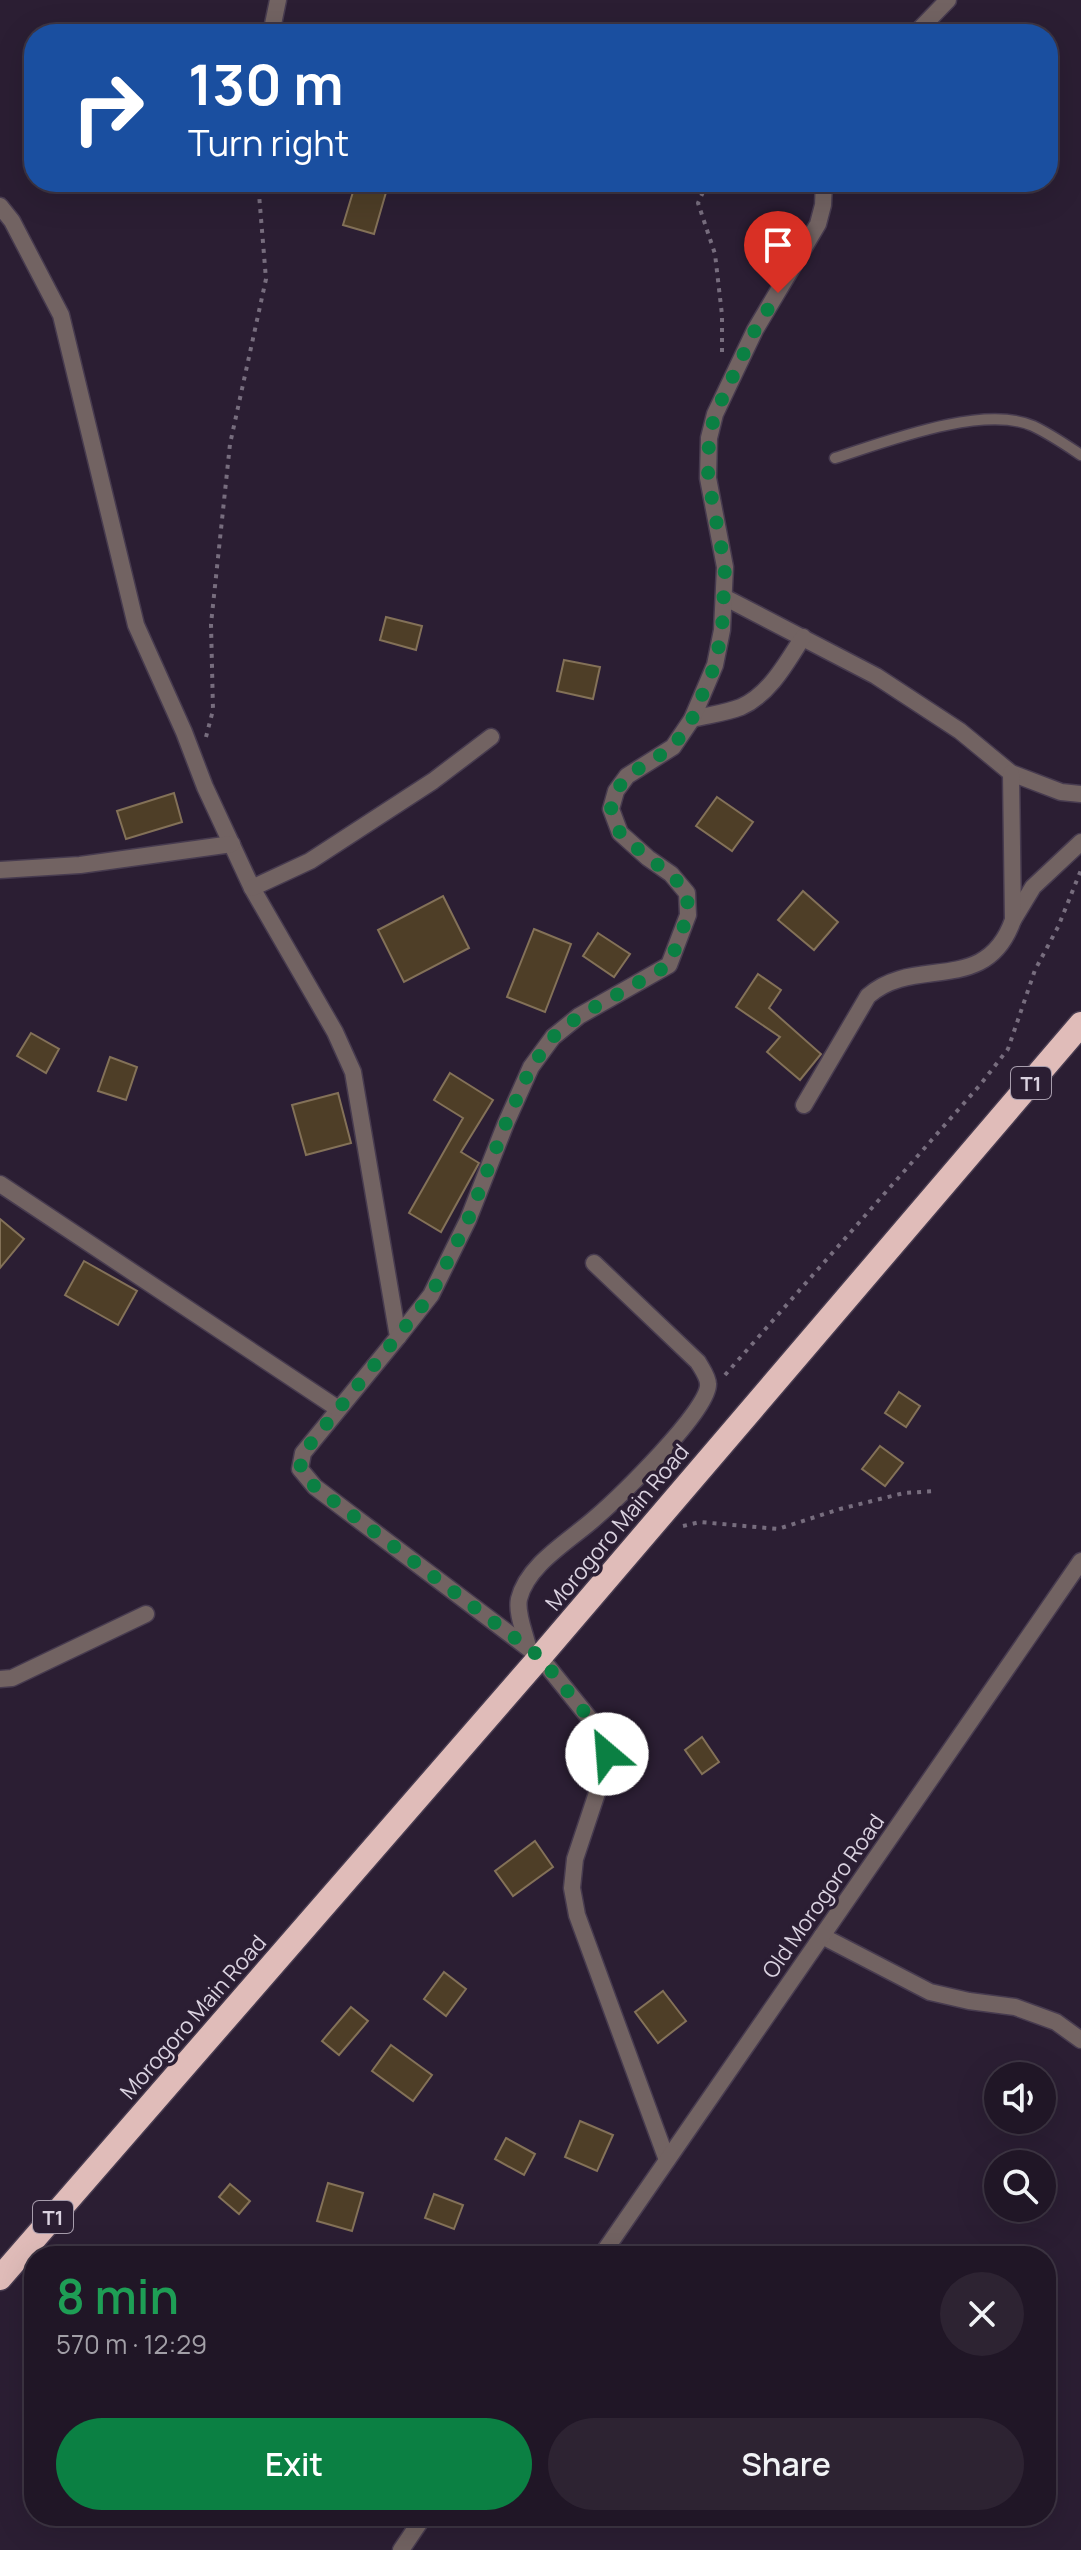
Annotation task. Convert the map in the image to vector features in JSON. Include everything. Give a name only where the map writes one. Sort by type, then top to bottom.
[{"type":"highway","name":"Morogoro Main Road","points":[[27,2246],[534,1652],[646,1533],[1081,1024]]},
{"type":"highway","name":"Morogoro Main Road","points":[[0,2278],[24,2250]]},
{"type":"street","points":[[273,24],[278,0]]},
{"type":"street","points":[[925,24],[948,0]]},
{"type":"street","points":[[667,2160],[577,1915],[572,1888],[575,1859],[603,1775],[607,1754],[602,1734],[534,1652],[315,1487],[300,1469],[303,1453],[431,1295],[468,1220],[531,1067],[553,1037],[579,1016],[669,965],[688,915],[687,893],[671,874],[620,833],[611,809],[616,791],[627,776],[673,747],[692,719],[715,665],[722,630],[725,567],[708,478],[709,438],[715,414],[755,330],[818,224],[824,192]]},
{"type":"street","points":[[0,206],[12,221],[61,315],[136,625],[252,888],[335,1032],[353,1072],[398,1337]]},
{"type":"street","points":[[724,597],[876,676],[960,731],[1011,773],[1061,792],[1081,794]]},
{"type":"street","points":[[692,719],[741,707],[758,696],[778,675],[803,637]]},
{"type":"street","points":[[252,888],[310,861],[433,781],[491,737]]},
{"type":"street","points":[[1011,773],[1013,920]]},
{"type":"street","points":[[804,1105],[868,996],[878,987],[902,978],[924,973],[954,972],[980,963],[996,950],[1008,933],[1033,887],[1081,842]]},
{"type":"street","points":[[0,870],[80,865],[232,844]]},
{"type":"street","points":[[0,1184],[337,1408]]},
{"type":"street","points":[[534,1652],[518,1603],[522,1588],[536,1569],[596,1518],[664,1449],[707,1394],[708,1381],[698,1362],[594,1263]]},
{"type":"street","name":"Old Morogoro Road","points":[[608,2246],[1081,1561]]},
{"type":"street","points":[[0,1679],[12,1678],[146,1614]]},
{"type":"street","points":[[822,1936],[930,1992],[1015,2007],[1056,2022],[1081,2040]]},
{"type":"street","points":[[401,2550],[417,2526]]},
{"type":"lane","points":[[835,458],[927,429],[1007,419],[1032,426],[1081,455]]},
{"type":"path","points":[[198,770],[213,710],[211,624],[230,444],[266,279],[259,192]]},
{"type":"path","points":[[703,192],[698,203],[715,254],[722,315],[722,355]]},
{"type":"path","points":[[707,1394],[980,1085],[1008,1049],[1035,970],[1058,927],[1081,870]]},
{"type":"path","points":[[646,1533],[700,1522],[778,1529],[904,1493],[935,1491]]},
{"type":"building","points":[[353,192],[386,192],[374,234],[343,225]]},
{"type":"building","points":[[386,617],[422,626],[416,650],[380,640]]},
{"type":"building","points":[[564,660],[600,667],[593,699],[557,691]]},
{"type":"building","points":[[174,793],[182,822],[126,839],[117,811]]},
{"type":"building","points":[[717,797],[753,822],[732,851],[696,826]]},
{"type":"building","points":[[803,891],[838,922],[814,950],[778,920]]},
{"type":"building","points":[[443,896],[469,948],[404,982],[378,930]]},
{"type":"building","points":[[534,929],[571,944],[545,1012],[507,997]]},
{"type":"building","points":[[598,933],[630,954],[614,977],[583,956]]},
{"type":"building","points":[[758,974],[781,990],[769,1008],[821,1054],[800,1080],[767,1052],[780,1037],[736,1007]]},
{"type":"building","points":[[31,1033],[59,1049],[46,1073],[17,1056]]},
{"type":"building","points":[[110,1057],[137,1067],[126,1100],[98,1091]]},
{"type":"building","points":[[450,1073],[493,1100],[461,1152],[479,1163],[441,1232],[409,1213],[463,1118],[434,1100]]},
{"type":"building","points":[[338,1093],[351,1143],[306,1155],[292,1105]]},
{"type":"building","points":[[0,1219],[24,1239],[0,1268]]},
{"type":"building","points":[[84,1261],[137,1291],[118,1325],[65,1295]]},
{"type":"building","points":[[899,1392],[920,1406],[906,1427],[885,1413]]},
{"type":"building","points":[[880,1446],[903,1463],[885,1486],[862,1469]]},
{"type":"building","points":[[702,1737],[719,1762],[702,1774],[685,1750]]},
{"type":"building","points":[[535,1841],[553,1867],[513,1896],[495,1871]]},
{"type":"building","points":[[444,1972],[466,1989],[446,2016],[424,1999]]},
{"type":"building","points":[[663,1991],[686,2021],[658,2043],[635,2012]]},
{"type":"building","points":[[351,2007],[368,2021],[339,2055],[322,2041]]},
{"type":"building","points":[[391,2045],[432,2075],[413,2101],[372,2071]]},
{"type":"building","points":[[580,2121],[613,2135],[597,2171],[565,2157]]},
{"type":"building","points":[[506,2138],[535,2154],[524,2175],[495,2159]]},
{"type":"building","points":[[328,2183],[363,2193],[352,2231],[317,2221]]},
{"type":"building","points":[[230,2184],[250,2201],[239,2214],[219,2197]]},
{"type":"building","points":[[434,2194],[463,2205],[454,2229],[425,2218]]},
{"type":"route","points":[[607,1754],[602,1734],[540,1657],[315,1487],[300,1469],[303,1453],[431,1295],[468,1220],[531,1067],[553,1037],[579,1016],[669,965],[688,915],[687,893],[671,874],[620,833],[611,809],[616,791],[627,776],[673,747],[692,719],[715,665],[722,630],[725,567],[708,478],[709,438],[715,414],[755,330],[778,293]]}]
